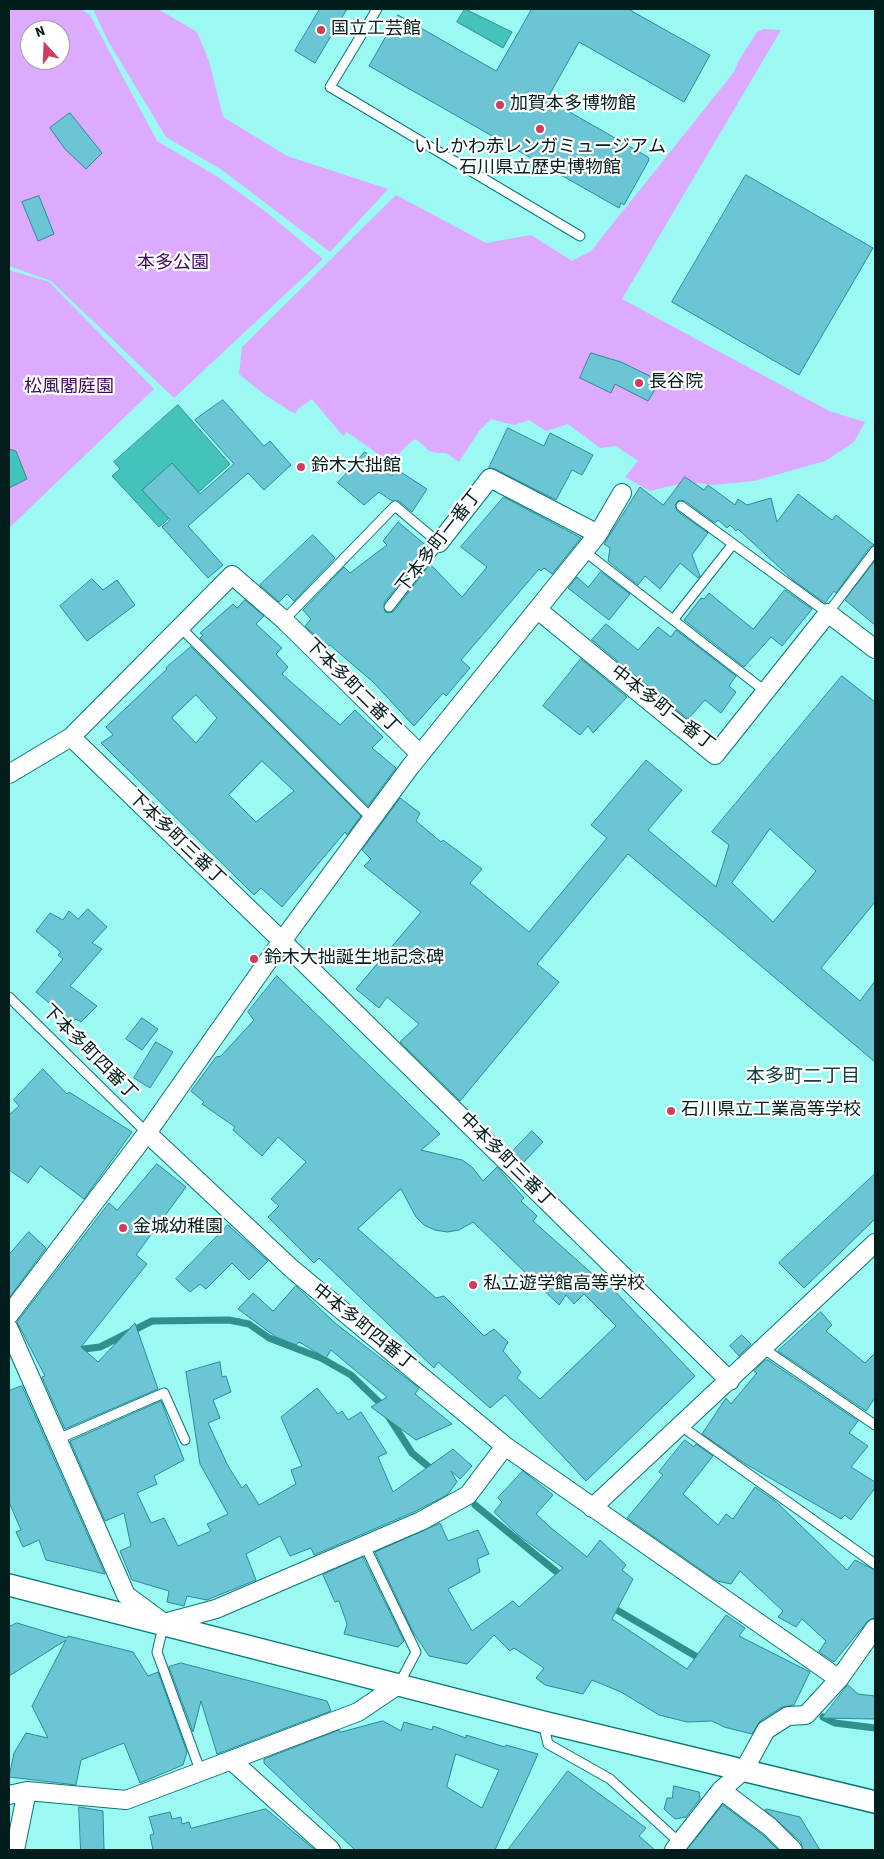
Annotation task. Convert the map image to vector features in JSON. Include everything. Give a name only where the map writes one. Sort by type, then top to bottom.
[{"type":"street","name":"下本多町一番丁","points":[[439,543],[490,478],[598,534]]},
{"type":"street","points":[[9,1314],[147,1133],[282,940],[373,820],[420,754],[598,534],[622,493]]},
{"type":"street","name":"下本多町二番丁","points":[[180,627],[232,575],[284,620],[420,754]]},
{"type":"street","name":"中本多町一番丁","points":[[538,610],[715,755],[828,613]]},
{"type":"street","points":[[828,613],[875,648]]},
{"type":"street","points":[[9,774],[71,737],[180,627]]},
{"type":"street","name":"下本多町三番丁","points":[[71,737],[282,940]]},
{"type":"street","name":"中本多町三番丁","points":[[282,940],[730,1382]]},
{"type":"street","name":"中本多町四番丁","points":[[147,1133],[292,1269],[505,1446],[839,1679]]},
{"type":"street","points":[[592,1508],[730,1382],[875,1243]]},
{"type":"street","points":[[9,1329],[15,1361],[58,1439],[126,1594],[164,1623]]},
{"type":"street","points":[[164,1623],[216,1609],[421,1521],[468,1495],[505,1446]]},
{"type":"street","points":[[9,1585],[164,1623],[398,1686],[875,1802]]},
{"type":"street","points":[[677,1847],[720,1790],[744,1770],[766,1730],[788,1716],[806,1715],[839,1679],[875,1628]]},
{"type":"street","points":[[9,1795],[27,1791],[126,1800],[200,1770],[358,1712],[398,1686]]},
{"type":"street","points":[[230,1760],[331,1850]]},
{"type":"street","points":[[720,1790],[770,1827],[793,1850]]},
{"type":"street","points":[[15,1850],[27,1791]]},
{"type":"lane","points":[[377,9],[330,87],[580,236]]},
{"type":"lane","points":[[284,620],[395,506],[439,543]]},
{"type":"lane","points":[[681,506],[828,613],[875,551]]},
{"type":"lane","name":"下本多町一番丁","points":[[389,607],[439,543]]},
{"type":"lane","points":[[673,620],[733,544]]},
{"type":"lane","points":[[584,551],[766,692]]},
{"type":"lane","points":[[180,627],[373,820]]},
{"type":"lane","name":"下本多町四番丁","points":[[9,997],[147,1133]]},
{"type":"lane","points":[[764,1349],[875,1425]]},
{"type":"lane","points":[[58,1439],[164,1392],[185,1440]]},
{"type":"lane","points":[[681,1426],[875,1564]]},
{"type":"lane","points":[[364,1544],[416,1652],[398,1686]]},
{"type":"lane","points":[[164,1623],[157,1652],[200,1770]]},
{"type":"lane","points":[[543,1722],[548,1744],[610,1779],[677,1847]]},
{"type":"green space","name":"本多公園","points":[[9,9],[81,9],[90,15],[157,141],[218,177],[266,212],[323,259],[174,398],[51,281],[9,266]]},
{"type":"green space","points":[[93,9],[158,9],[197,32],[209,61],[223,117],[287,156],[388,189],[330,252],[222,170],[166,137],[108,41]]},
{"type":"green space","points":[[764,29],[781,30],[622,299],[829,411],[865,422],[854,442],[825,461],[754,481],[713,485],[687,482],[650,491],[625,477],[638,461],[616,446],[600,448],[568,424],[546,431],[529,420],[514,425],[491,419],[479,431],[459,462],[446,453],[429,451],[416,439],[394,459],[385,464],[374,451],[347,432],[343,436],[312,399],[298,409],[295,414],[265,395],[239,374],[242,347],[396,195],[486,243],[531,235],[572,261],[591,251],[734,72],[741,56],[757,32]]},
{"type":"green space","name":"松風閣庭園","points":[[9,270],[49,282],[154,389],[9,528]]},
{"type":"water","points":[[465,9],[512,32],[503,48],[457,22]]},
{"type":"water","points":[[178,405],[230,464],[159,527],[112,476],[120,469],[114,462]]},
{"type":"water","points":[[9,449],[16,451],[27,479],[9,488]]},
{"type":"building","name":"国立工芸館","points":[[320,9],[347,9],[315,63],[295,51]]},
{"type":"building","name":"いしかわ赤レンガミュージアム 石川県立歴史博物館","points":[[532,9],[628,9],[710,55],[684,102],[579,42],[547,99],[648,157],[649,160],[624,205],[621,203],[619,208],[369,66],[398,15],[496,71]]},
{"type":"building","points":[[70,113],[102,153],[86,169],[65,149],[50,128]]},
{"type":"building","points":[[746,175],[873,248],[799,375],[672,302]]},
{"type":"building","points":[[39,196],[54,234],[38,241],[22,202]]},
{"type":"building","points":[[591,353],[621,362],[660,381],[648,401],[615,384],[611,393],[580,378]]},
{"type":"building","name":"鈴木大拙館","points":[[223,400],[264,446],[270,441],[291,465],[264,490],[248,473],[188,526],[223,565],[208,578],[162,527],[170,520],[142,490],[172,463],[200,494],[234,464],[195,420]]},
{"type":"building","points":[[508,428],[544,446],[550,433],[593,455],[582,475],[572,470],[556,500],[495,469],[489,468]]},
{"type":"building","points":[[365,452],[392,476],[396,469],[427,489],[412,512],[399,501],[392,501],[379,492],[364,505],[338,483]]},
{"type":"building","points":[[685,477],[704,490],[708,485],[735,505],[738,499],[747,505],[771,498],[777,522],[798,494],[832,520],[836,515],[874,545],[870,547],[836,593],[834,591],[825,603],[793,580],[738,529],[736,531],[730,525],[727,528],[718,520],[715,523],[685,501],[679,500],[675,505],[677,511],[708,533],[692,555],[700,576],[698,578],[680,563],[660,589],[645,576],[638,585],[608,561],[610,548],[604,544],[640,487],[663,505]]},
{"type":"building","points":[[504,497],[581,538],[552,574],[544,568],[541,571],[539,569],[461,660],[470,668],[446,696],[443,693],[414,726],[373,682],[330,645],[327,647],[305,626],[311,619],[303,610],[344,567],[350,573],[387,545],[383,541],[398,522],[428,547],[384,603],[385,612],[394,611],[430,564],[462,597],[487,567],[461,547]]},
{"type":"building","points":[[313,535],[335,558],[294,601],[287,594],[279,602],[260,585]]},
{"type":"building","points":[[875,561],[875,625],[845,600]]},
{"type":"building","points":[[601,572],[630,594],[609,620],[568,588],[577,577],[588,587]]},
{"type":"building","points":[[92,579],[103,590],[117,580],[135,605],[87,641],[60,606]]},
{"type":"building","points":[[785,590],[812,609],[782,646],[771,637],[744,667],[684,620],[701,598],[704,599],[709,593],[753,629]]},
{"type":"building","points":[[245,600],[264,616],[256,624],[282,648],[276,654],[288,667],[282,674],[340,725],[355,710],[383,737],[372,748],[396,768],[368,806],[200,638],[203,635],[200,633],[233,604],[237,608]]},
{"type":"building","points":[[606,624],[638,650],[658,627],[671,637],[676,630],[736,676],[729,686],[736,692],[721,713],[705,700],[688,719],[592,640]]},
{"type":"building","points":[[191,647],[361,816],[347,835],[345,832],[282,907],[261,888],[254,895],[101,743],[113,735],[106,727],[166,668]],"holes":[[[196,695],[217,718],[196,743],[172,718]],[[262,761],[294,791],[256,822],[229,795]]]},
{"type":"building","points":[[581,659],[627,697],[593,733],[588,726],[580,735],[543,706]]},
{"type":"building","points":[[842,676],[875,702],[875,902],[821,968],[860,1001],[875,981],[875,1062],[628,854],[537,964],[559,982],[460,1101],[400,1042],[419,1024],[387,997],[379,1008],[356,989],[421,912],[364,866],[371,859],[362,850],[400,798],[420,813],[416,821],[441,842],[443,840],[482,869],[470,883],[529,932],[607,838],[591,825],[646,760],[682,790],[648,830],[716,887],[729,845],[712,832]],"holes":[[[770,829],[816,871],[773,922],[732,883]]]},
{"type":"building","points":[[88,909],[107,927],[92,943],[102,949],[70,986],[97,1006],[81,1022],[76,1019],[72,1022],[36,992],[63,959],[58,955],[61,952],[36,931],[50,913],[63,920],[69,911],[78,919]]},
{"type":"building","name":"私立遊学館高等学校","points":[[277,976],[440,1134],[421,1150],[462,1160],[472,1167],[483,1181],[497,1167],[524,1198],[521,1201],[537,1216],[533,1221],[606,1286],[608,1284],[695,1376],[586,1481],[505,1395],[490,1408],[438,1362],[434,1368],[319,1258],[314,1263],[268,1217],[279,1206],[271,1199],[306,1162],[278,1137],[262,1156],[233,1130],[235,1127],[202,1104],[204,1102],[191,1091],[216,1057],[221,1056],[254,1020],[248,1012]],"holes":[[[401,1189],[416,1217],[424,1225],[435,1230],[447,1232],[459,1230],[473,1222],[559,1305],[566,1295],[574,1304],[584,1294],[616,1326],[540,1399],[517,1378],[521,1372],[503,1351],[508,1342],[494,1329],[484,1336],[444,1296],[436,1298],[358,1229]]]},
{"type":"building","points":[[142,1018],[158,1029],[142,1050],[126,1039]]},
{"type":"building","points":[[156,1042],[173,1052],[150,1088],[134,1078]]},
{"type":"building","points":[[43,1069],[67,1094],[69,1092],[132,1132],[84,1199],[40,1166],[28,1183],[9,1170],[9,1115],[19,1106],[14,1100]]},
{"type":"building","points":[[532,1131],[543,1142],[523,1163],[512,1152]]},
{"type":"building","points":[[157,1164],[186,1187],[136,1255],[147,1264],[81,1347],[98,1362],[135,1323],[158,1389],[65,1429],[42,1377],[45,1376],[17,1322],[109,1203],[117,1210]]},
{"type":"building","points":[[875,1174],[875,1219],[804,1288],[779,1263]]},
{"type":"building","points":[[228,1225],[268,1261],[249,1280],[232,1263],[206,1289],[200,1284],[190,1292],[176,1279]]},
{"type":"building","points":[[29,1232],[46,1248],[9,1298],[9,1255]]},
{"type":"building","points":[[296,1286],[335,1323],[419,1388],[415,1394],[452,1424],[416,1440],[371,1407],[387,1397],[331,1350],[326,1358],[299,1342],[296,1345],[276,1337],[238,1309],[253,1293],[273,1311]]},
{"type":"building","points":[[821,1312],[832,1325],[826,1331],[865,1363],[875,1353],[875,1398],[866,1411],[778,1351]]},
{"type":"building","points":[[742,1335],[751,1344],[739,1356],[730,1346]]},
{"type":"building","points":[[766,1360],[858,1421],[849,1433],[868,1446],[851,1467],[875,1482],[875,1488],[851,1520],[845,1515],[841,1519],[744,1463],[702,1434],[726,1398],[731,1404],[757,1373],[754,1371]]},
{"type":"building","points":[[220,1362],[222,1377],[226,1376],[231,1392],[213,1400],[220,1418],[208,1423],[228,1466],[242,1488],[246,1484],[259,1505],[296,1484],[291,1470],[302,1466],[281,1417],[317,1388],[338,1414],[342,1411],[348,1420],[361,1412],[387,1453],[378,1457],[393,1492],[453,1449],[472,1466],[460,1479],[451,1471],[457,1482],[447,1495],[416,1511],[314,1555],[311,1548],[290,1556],[280,1536],[246,1554],[256,1580],[207,1600],[187,1596],[184,1606],[167,1602],[169,1591],[132,1580],[120,1551],[131,1546],[124,1513],[105,1521],[70,1441],[161,1401],[184,1460],[154,1476],[157,1484],[137,1493],[151,1523],[164,1518],[178,1546],[211,1531],[207,1524],[228,1514],[200,1464],[186,1372]]},
{"type":"building","points":[[22,1386],[105,1574],[46,1560],[39,1540],[23,1547],[16,1532],[21,1530],[9,1502],[9,1391]]},
{"type":"building","points":[[685,1440],[694,1447],[696,1444],[713,1456],[683,1494],[718,1525],[726,1514],[733,1519],[755,1487],[774,1500],[847,1570],[855,1560],[875,1570],[875,1617],[867,1622],[834,1662],[819,1652],[826,1641],[802,1619],[796,1627],[778,1617],[783,1611],[740,1571],[731,1584],[717,1581],[627,1518],[663,1475],[659,1472]]},
{"type":"building","points":[[523,1471],[553,1495],[536,1514],[550,1527],[587,1557],[600,1540],[626,1565],[622,1570],[633,1579],[612,1619],[687,1669],[726,1615],[745,1628],[739,1636],[810,1672],[794,1705],[782,1707],[760,1721],[752,1734],[724,1727],[712,1721],[687,1722],[659,1715],[621,1692],[592,1680],[583,1694],[545,1685],[536,1678],[544,1668],[514,1648],[510,1651],[494,1635],[467,1664],[429,1656],[413,1632],[375,1552],[440,1523],[448,1541],[478,1530],[489,1554],[477,1559],[480,1572],[448,1589],[472,1631],[513,1601],[519,1607],[563,1568],[518,1535],[494,1512],[502,1502],[498,1498]]},
{"type":"building","points":[[363,1557],[404,1641],[398,1647],[344,1634],[347,1624],[339,1601],[335,1602],[323,1575]]},
{"type":"building","points":[[17,1623],[67,1638],[68,1636],[133,1652],[148,1676],[158,1672],[187,1752],[183,1765],[140,1783],[124,1743],[81,1760],[76,1785],[9,1777],[14,1753],[26,1733],[48,1738],[32,1706],[66,1640],[9,1676],[9,1627]]},
{"type":"building","points":[[181,1663],[327,1701],[331,1711],[217,1754],[201,1701],[193,1732],[169,1667]]},
{"type":"building","points":[[848,1685],[858,1694],[875,1696],[875,1719],[822,1718]]},
{"type":"building","points":[[383,1721],[401,1731],[404,1722],[432,1730],[433,1726],[466,1738],[466,1735],[505,1747],[506,1745],[538,1754],[495,1850],[355,1850],[264,1763],[264,1759],[339,1730],[340,1732]],"holes":[[[456,1754],[499,1770],[482,1808],[447,1787]]]},
{"type":"building","points":[[568,1771],[646,1828],[639,1836],[655,1850],[508,1850]]},
{"type":"building","points":[[674,1786],[699,1792],[700,1799],[686,1817],[675,1819],[664,1809],[667,1798],[672,1798]]},
{"type":"building","points":[[723,1805],[763,1835],[778,1850],[687,1850]]},
{"type":"building","points":[[79,1807],[103,1811],[104,1850],[81,1850]]},
{"type":"building","points":[[266,1809],[315,1850],[153,1850],[150,1835],[154,1834],[149,1817],[170,1812],[172,1819],[181,1817],[182,1824],[189,1822],[191,1828]]},
{"type":"building","points":[[765,1810],[800,1817],[820,1850],[803,1850],[801,1842]]},
{"type":"waterway","points":[[76,1350],[100,1347],[152,1321],[229,1320],[249,1324],[269,1338],[321,1358],[351,1375],[379,1402],[412,1453],[435,1472]]},
{"type":"waterway","points":[[475,1505],[564,1578]]},
{"type":"waterway","points":[[610,1606],[704,1661]]},
{"type":"waterway","points":[[823,1717],[835,1723],[875,1728]]},
{"type":"place","name":"国立工芸館","points":[[321,30]]},
{"type":"place","name":"加賀本多博物館","points":[[500,105]]},
{"type":"place","name":"いしかわ赤レンガミュージアム 石川県立歴史博物館","points":[[540,129]]},
{"type":"place","name":"長谷院","points":[[639,383]]},
{"type":"place","name":"鈴木大拙館","points":[[301,467]]},
{"type":"place","name":"鈴木大拙誕生地記念碑","points":[[254,959]]},
{"type":"place","name":"石川県立工業高等学校","points":[[671,1111]]},
{"type":"place","name":"金城幼稚園","points":[[123,1228]]},
{"type":"place","name":"私立遊学館高等学校","points":[[473,1285]]},
{"type":"district","name":"本多町二丁目","points":[[803,1078]]}]
